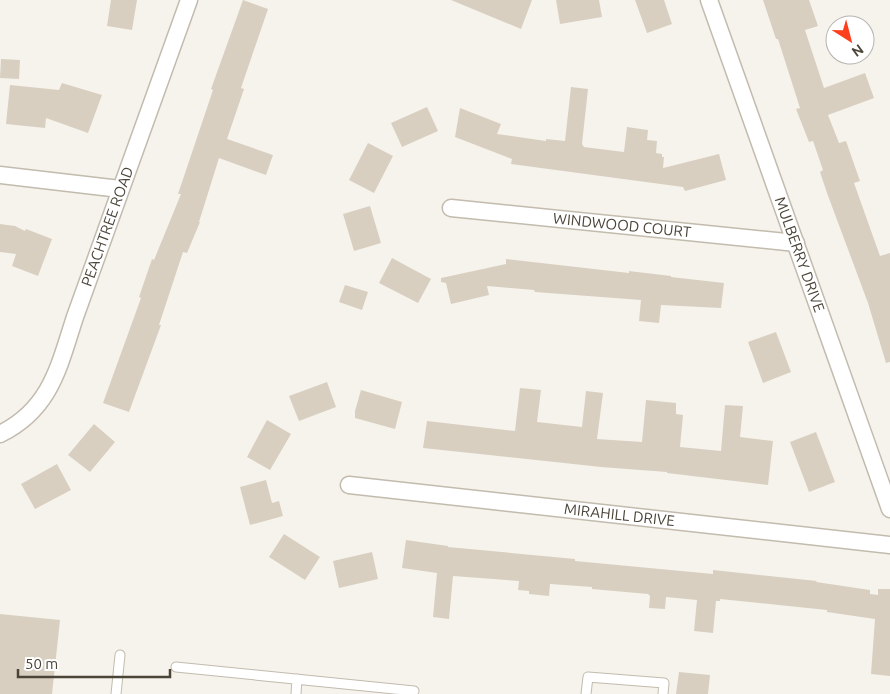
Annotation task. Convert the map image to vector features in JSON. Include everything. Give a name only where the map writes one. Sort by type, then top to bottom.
[{"type":"street","name":"PEACHTREE ROAD","points":[[0,434],[17,425],[35,409],[58,370],[120,188],[189,0]]},
{"type":"street","name":"MULBERRY DRIVE","points":[[709,0],[890,509]]},
{"type":"street","points":[[0,176],[120,188]]},
{"type":"street","name":"WINDWOOD COURT","points":[[451,208],[796,243]]},
{"type":"street","name":"MIRAHILL DRIVE","points":[[349,485],[890,544]]},
{"type":"lane","points":[[116,694],[120,656]]},
{"type":"lane","points":[[176,667],[414,691]]},
{"type":"lane","points":[[586,694],[588,677],[664,683],[663,694]]},
{"type":"lane","points":[[296,694],[297,679]]},
{"type":"building","points":[[111,0],[137,0],[132,30],[107,26]]},
{"type":"building","points":[[243,0],[268,9],[241,88],[244,89],[227,139],[273,155],[266,175],[219,158],[200,222],[187,253],[183,252],[159,325],[161,325],[129,412],[103,403],[141,298],[139,297],[152,259],[154,260],[181,194],[178,194],[213,90],[211,89]]},
{"type":"building","points":[[451,0],[532,0],[521,29]]},
{"type":"building","points":[[556,0],[599,0],[602,17],[560,24]]},
{"type":"building","points":[[635,0],[664,0],[672,24],[647,33]]},
{"type":"building","points":[[763,0],[809,0],[818,26],[805,30],[824,88],[865,73],[874,98],[828,115],[839,143],[846,141],[860,181],[854,183],[880,256],[890,253],[890,362],[886,363],[868,303],[820,172],[823,170],[813,141],[809,142],[796,109],[800,108],[778,39],[776,39]]},
{"type":"building","points":[[1,59],[20,60],[19,79],[0,78]]},
{"type":"building","points":[[62,83],[102,95],[88,133],[46,118],[45,128],[6,124],[10,85],[59,90]]},
{"type":"building","points":[[571,87],[588,89],[582,144],[584,147],[624,152],[627,127],[648,130],[647,140],[657,141],[656,153],[662,154],[662,157],[664,157],[663,168],[719,154],[726,180],[685,191],[683,187],[511,164],[512,159],[455,137],[460,108],[501,124],[497,134],[546,141],[546,139],[565,141]]},
{"type":"building","points":[[427,107],[438,131],[402,147],[391,123]]},
{"type":"building","points":[[368,143],[393,156],[374,193],[349,180]]},
{"type":"building","points":[[370,206],[381,243],[354,251],[343,214]]},
{"type":"building","points":[[0,224],[15,226],[25,231],[26,229],[52,239],[38,276],[12,266],[16,254],[0,252]]},
{"type":"building","points":[[392,258],[431,279],[418,303],[379,283]]},
{"type":"building","points":[[506,259],[629,273],[629,271],[724,283],[721,308],[661,305],[659,323],[639,321],[641,300],[535,292],[534,290],[487,286],[489,295],[451,304],[446,283],[441,282],[441,278],[506,264]]},
{"type":"building","points":[[345,285],[368,292],[362,310],[339,302]]},
{"type":"building","points":[[776,332],[791,372],[763,383],[748,342]]},
{"type":"building","points":[[327,382],[336,407],[299,421],[289,396]]},
{"type":"building","points":[[520,388],[541,390],[537,422],[582,427],[586,391],[603,393],[597,439],[642,442],[646,400],[676,403],[676,414],[683,415],[680,447],[721,451],[725,405],[743,406],[740,437],[773,441],[768,485],[667,472],[423,448],[427,421],[515,431]]},
{"type":"building","points":[[361,390],[402,402],[395,429],[355,418]]},
{"type":"building","points":[[267,420],[291,434],[270,470],[247,457]]},
{"type":"building","points":[[94,424],[115,442],[90,472],[68,455]]},
{"type":"building","points":[[816,432],[835,482],[809,492],[790,442]]},
{"type":"building","points":[[57,464],[71,490],[35,509],[21,484]]},
{"type":"building","points":[[266,480],[272,503],[279,501],[283,516],[250,525],[240,487]]},
{"type":"building","points":[[284,534],[320,557],[305,580],[269,557]]},
{"type":"building","points":[[406,540],[448,547],[575,559],[575,561],[713,574],[713,570],[817,581],[870,590],[870,594],[878,595],[878,589],[890,589],[890,676],[871,674],[875,619],[827,612],[827,610],[720,599],[720,601],[716,601],[713,633],[694,631],[697,600],[666,597],[665,609],[649,608],[650,596],[648,594],[550,584],[549,596],[529,594],[529,591],[518,590],[519,581],[453,576],[449,619],[433,617],[437,573],[402,568]]},
{"type":"building","points":[[372,552],[378,579],[339,588],[333,561]]},
{"type":"building","points":[[0,614],[60,620],[52,694],[0,694]]},
{"type":"building","points":[[679,672],[710,675],[708,694],[676,694]]}]
